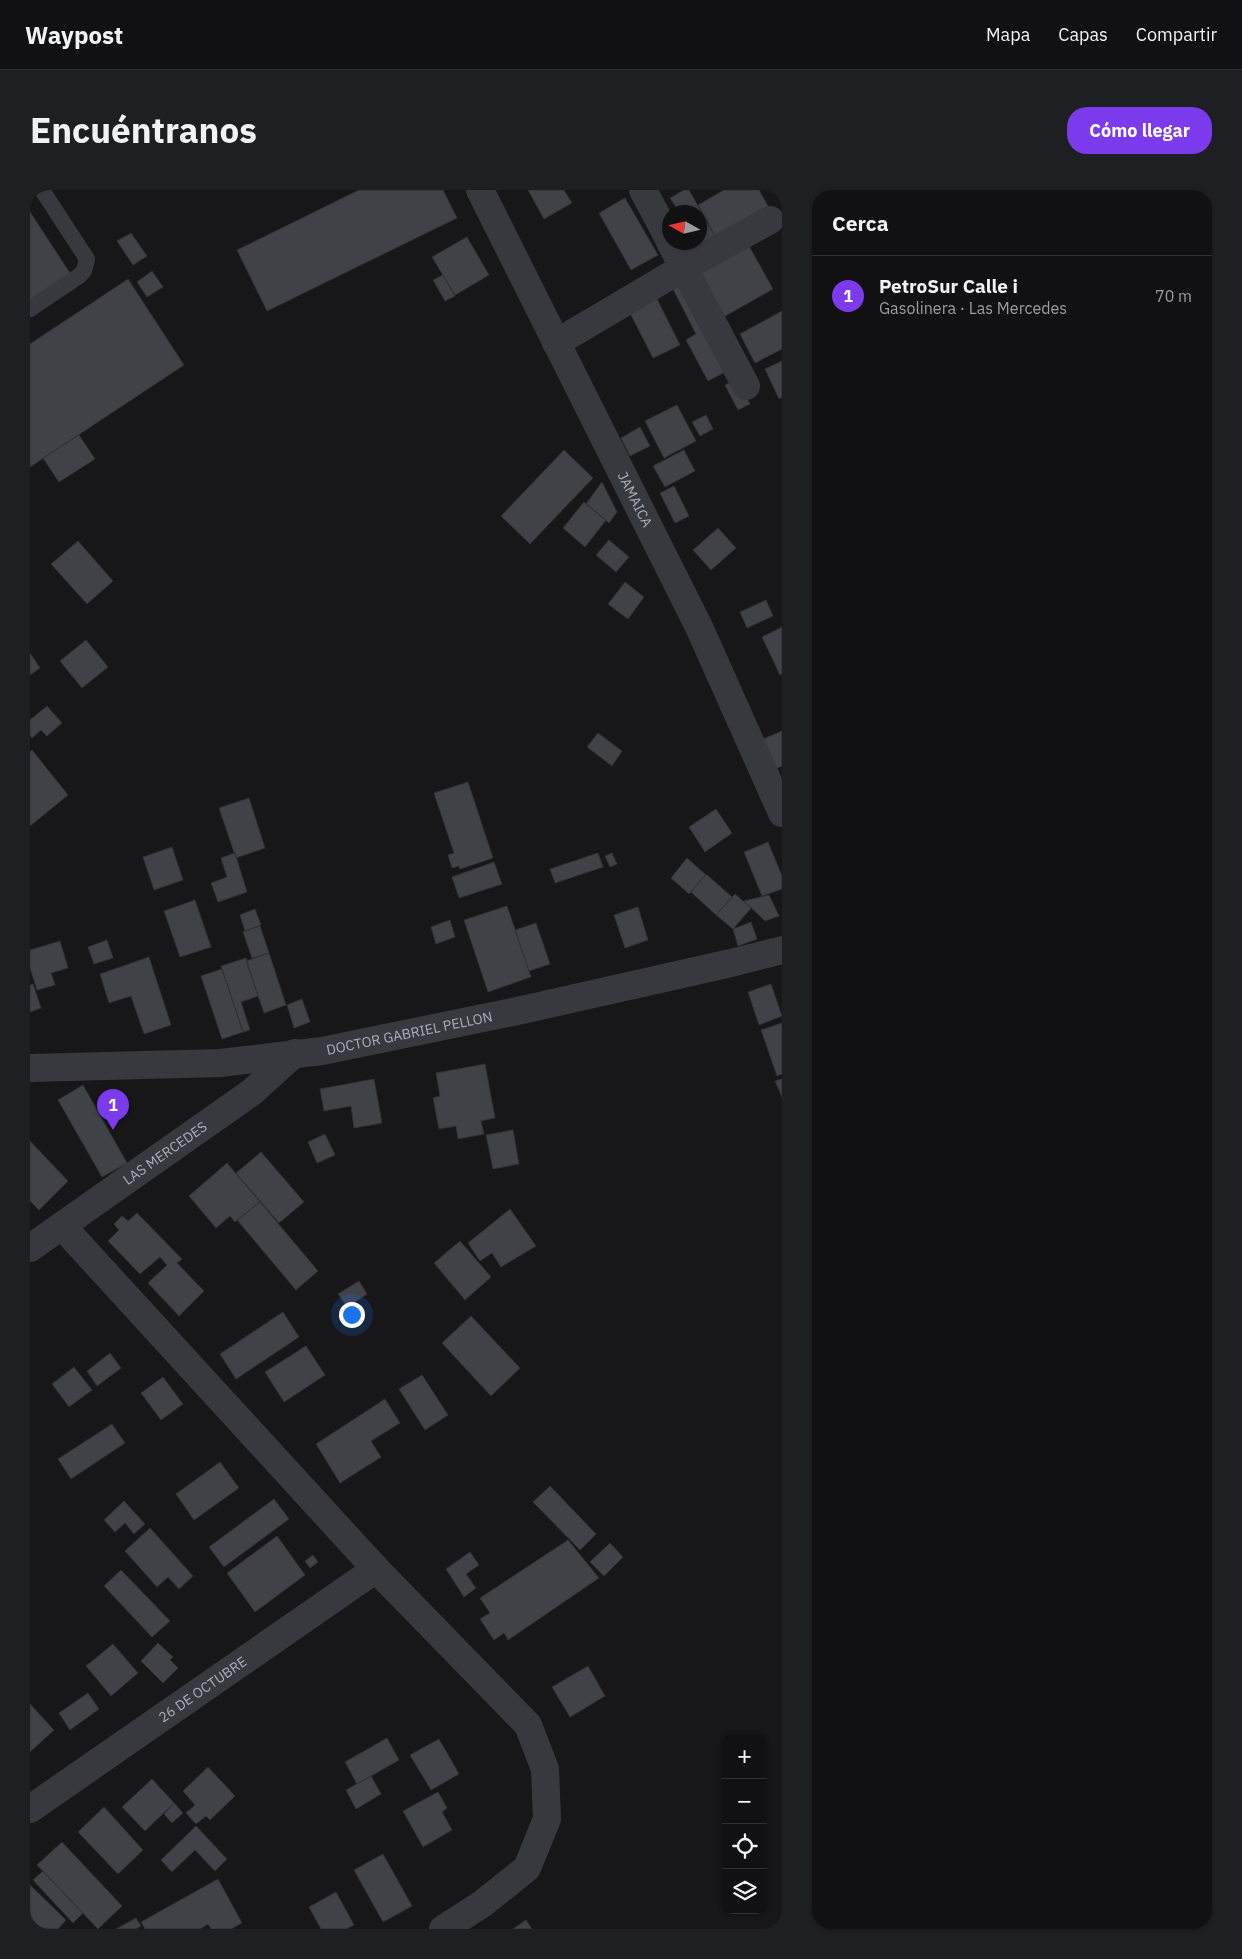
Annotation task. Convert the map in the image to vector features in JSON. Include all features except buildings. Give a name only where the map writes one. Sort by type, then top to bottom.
[{"type":"street","name":"JAMAICA","points":[[480,190],[699,627],[782,813]]},
{"type":"street","points":[[643,190],[662,227]]},
{"type":"street","points":[[556,343],[683,268],[770,220]]},
{"type":"street","points":[[674,250],[746,386]]},
{"type":"street","name":"DOCTOR GABRIEL PELLON","points":[[30,1068],[220,1064],[322,1051],[522,1010],[782,950]]},
{"type":"street","name":"LAS MERCEDES","points":[[30,1248],[252,1092],[295,1053]]},
{"type":"street","points":[[62,1226],[376,1569],[528,1725],[545,1769],[547,1819],[527,1868],[482,1904],[444,1929]]},
{"type":"street","name":"26 DE OCTUBRE","points":[[30,1810],[376,1569]]},
{"type":"lane","points":[[30,309],[79,276],[87,266],[88,259],[42,190]]},
{"type":"place","name":"PetroSur Calle i","points":[[113,1130]]}]
